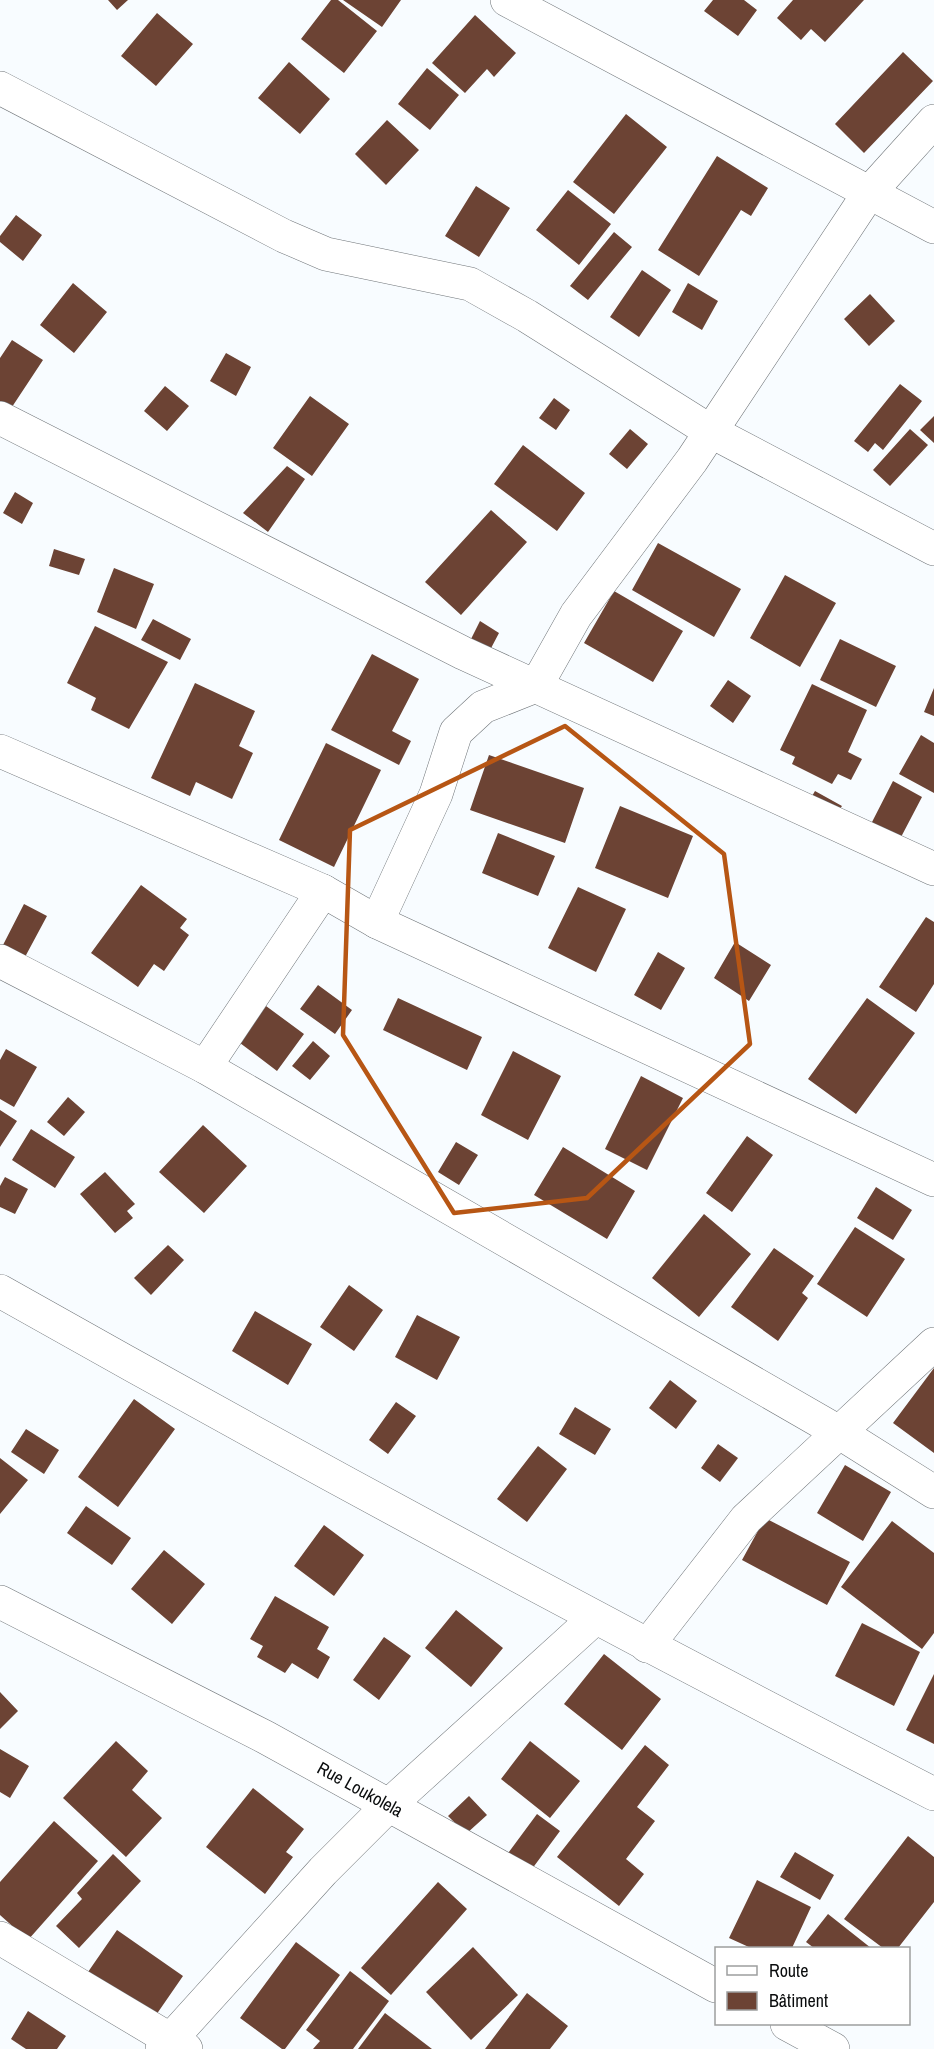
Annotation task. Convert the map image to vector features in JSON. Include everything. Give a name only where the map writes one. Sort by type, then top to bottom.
[{"type":"street","points":[[507,0],[934,227]]},
{"type":"street","points":[[0,88],[285,236],[326,254],[470,284],[527,316],[710,431],[934,549]]},
{"type":"street","points":[[377,922],[436,794],[456,732],[483,707],[536,686],[576,615],[692,460],[869,193],[934,122]]},
{"type":"street","points":[[0,418],[463,653],[934,869]]},
{"type":"street","points":[[0,751],[323,891],[377,922],[934,1180]]},
{"type":"street","points":[[205,1067],[323,891]]},
{"type":"street","points":[[0,961],[205,1067],[837,1431],[934,1492]]},
{"type":"street","points":[[0,1291],[200,1404],[647,1647],[934,1794]]},
{"type":"street","points":[[647,1647],[746,1519],[837,1431],[934,1344]]},
{"type":"street","name":"Rue Loukolela","points":[[0,1602],[265,1737],[715,1985]]},
{"type":"street","points":[[0,1938],[173,2046],[323,1870],[389,1805],[595,1618]]},
{"type":"street","points":[[789,2025],[833,2049]]},
{"type":"highlighted area","points":[[565,726],[724,854],[750,1044],[587,1198],[454,1213],[343,1035],[350,830]]},
{"type":"building","points":[[108,0],[128,0],[117,10]]},
{"type":"building","points":[[331,0],[338,0],[377,31],[344,73],[301,39]]},
{"type":"building","points":[[343,0],[401,0],[382,27]]},
{"type":"building","points":[[713,0],[744,0],[757,10],[738,36],[704,11]]},
{"type":"building","points":[[793,0],[864,0],[825,42],[811,29],[801,40],[777,18]]},
{"type":"building","points":[[157,13],[193,44],[156,86],[121,56]]},
{"type":"building","points":[[475,15],[516,53],[494,77],[487,69],[465,93],[432,63]]},
{"type":"building","points":[[903,52],[933,81],[864,153],[835,124]]},
{"type":"building","points":[[289,62],[330,99],[300,134],[258,98]]},
{"type":"building","points":[[427,68],[459,95],[430,130],[398,104]]},
{"type":"building","points":[[626,114],[667,147],[614,214],[573,182]]},
{"type":"building","points":[[387,120],[419,150],[386,185],[355,154]]},
{"type":"building","points":[[717,156],[768,188],[751,216],[741,210],[699,276],[658,250]]},
{"type":"building","points":[[476,186],[510,208],[479,257],[445,236]]},
{"type":"building","points":[[568,190],[611,224],[579,265],[536,230]]},
{"type":"building","points":[[16,215],[42,235],[23,261],[0,242],[0,236]]},
{"type":"building","points":[[614,232],[632,247],[588,300],[570,286]]},
{"type":"building","points":[[642,270],[671,290],[639,337],[610,317]]},
{"type":"building","points":[[73,283],[107,312],[74,353],[40,325]]},
{"type":"building","points":[[688,283],[718,301],[702,330],[672,312]]},
{"type":"building","points":[[870,294],[895,321],[869,346],[844,319]]},
{"type":"building","points":[[12,340],[43,360],[10,410],[0,403],[0,358]]},
{"type":"building","points":[[226,353],[251,367],[236,396],[210,381]]},
{"type":"building","points":[[900,384],[922,401],[883,450],[875,443],[868,452],[854,441]]},
{"type":"building","points":[[165,386],[189,406],[167,431],[144,411]]},
{"type":"building","points":[[310,396],[349,424],[312,476],[273,448]]},
{"type":"building","points":[[554,398],[570,410],[556,430],[539,418]]},
{"type":"building","points":[[934,416],[934,443],[920,430]]},
{"type":"building","points":[[630,429],[648,444],[627,469],[609,454]]},
{"type":"building","points":[[910,429],[928,445],[890,486],[873,470]]},
{"type":"building","points":[[523,445],[585,493],[557,531],[494,484]]},
{"type":"building","points":[[287,466],[305,479],[268,532],[243,513]]},
{"type":"building","points":[[15,492],[33,503],[22,524],[3,513]]},
{"type":"building","points":[[491,510],[527,542],[461,615],[425,582]]},
{"type":"building","points":[[658,543],[741,589],[714,637],[632,590]]},
{"type":"building","points":[[54,549],[85,559],[79,575],[49,566]]},
{"type":"building","points":[[114,568],[154,584],[136,629],[97,612]]},
{"type":"building","points":[[785,575],[836,603],[800,667],[750,638]]},
{"type":"building","points":[[614,591],[683,631],[653,682],[584,643]]},
{"type":"building","points":[[153,619],[191,639],[180,660],[141,640]]},
{"type":"building","points":[[480,621],[499,633],[489,652],[470,641]]},
{"type":"building","points":[[95,626],[168,662],[129,729],[91,710],[96,698],[67,683]]},
{"type":"building","points":[[840,639],[896,666],[876,707],[820,680]]},
{"type":"building","points":[[372,654],[419,679],[392,731],[411,741],[399,765],[331,730]]},
{"type":"building","points":[[728,680],[751,696],[733,723],[710,706]]},
{"type":"building","points":[[195,683],[255,711],[239,746],[253,753],[232,799],[196,782],[190,796],[151,778]]},
{"type":"building","points":[[812,684],[867,710],[848,752],[862,759],[851,780],[838,774],[832,784],[792,764],[795,757],[780,750]]},
{"type":"building","points":[[934,688],[934,716],[924,712]]},
{"type":"building","points":[[921,735],[934,743],[934,793],[899,774]]},
{"type":"building","points":[[326,743],[381,770],[334,867],[279,840]]},
{"type":"building","points":[[489,755],[584,788],[565,843],[470,810]]},
{"type":"building","points":[[893,781],[922,797],[900,839],[871,824]]},
{"type":"building","points":[[815,791],[842,806],[834,818],[808,803]]},
{"type":"building","points":[[620,806],[693,836],[668,898],[595,868]]},
{"type":"building","points":[[498,833],[555,856],[538,896],[482,873]]},
{"type":"building","points":[[141,885],[187,919],[180,928],[189,935],[164,971],[154,964],[138,987],[91,953]]},
{"type":"building","points":[[578,887],[626,909],[596,972],[548,948]]},
{"type":"building","points":[[24,904],[47,916],[25,957],[3,945]]},
{"type":"building","points":[[926,917],[934,922],[934,984],[916,1012],[879,987]]},
{"type":"building","points":[[735,942],[771,965],[749,1001],[714,978]]},
{"type":"building","points":[[658,952],[685,968],[661,1010],[634,995]]},
{"type":"building","points":[[318,985],[352,1010],[335,1034],[300,1009]]},
{"type":"building","points":[[398,998],[482,1037],[467,1070],[383,1030]]},
{"type":"building","points":[[867,998],[915,1033],[856,1114],[808,1079]]},
{"type":"building","points":[[266,1006],[304,1034],[277,1071],[240,1043]]},
{"type":"building","points":[[313,1041],[330,1056],[310,1080],[292,1066]]},
{"type":"building","points":[[6,1049],[37,1067],[14,1107],[0,1099],[0,1060]]},
{"type":"building","points":[[513,1051],[561,1076],[528,1140],[481,1115]]},
{"type":"building","points":[[641,1076],[683,1098],[647,1170],[605,1149]]},
{"type":"building","points":[[68,1097],[85,1112],[64,1136],[47,1122]]},
{"type":"building","points":[[0,1110],[17,1121],[0,1147]]},
{"type":"building","points":[[203,1125],[247,1166],[204,1213],[159,1172]]},
{"type":"building","points":[[31,1129],[75,1157],[55,1188],[12,1160]]},
{"type":"building","points":[[747,1136],[773,1155],[732,1212],[706,1193]]},
{"type":"building","points":[[456,1142],[478,1155],[459,1185],[438,1172]]},
{"type":"building","points":[[563,1147],[635,1191],[607,1239],[534,1195]]},
{"type":"building","points":[[105,1172],[135,1204],[127,1211],[133,1218],[115,1233],[80,1194]]},
{"type":"building","points":[[5,1177],[28,1189],[15,1214],[0,1207],[0,1186]]},
{"type":"building","points":[[876,1187],[912,1210],[893,1240],[857,1218]]},
{"type":"building","points":[[704,1214],[751,1254],[699,1317],[652,1278]]},
{"type":"building","points":[[855,1227],[905,1259],[867,1317],[817,1284]]},
{"type":"building","points":[[168,1245],[184,1260],[151,1295],[134,1278]]},
{"type":"building","points":[[774,1248],[814,1276],[802,1293],[808,1298],[778,1341],[731,1307]]},
{"type":"building","points":[[349,1285],[383,1310],[354,1351],[320,1327]]},
{"type":"building","points":[[255,1311],[312,1344],[288,1385],[232,1351]]},
{"type":"building","points":[[417,1315],[460,1337],[437,1380],[395,1357]]},
{"type":"building","points":[[934,1368],[934,1453],[893,1423]]},
{"type":"building","points":[[670,1380],[697,1401],[676,1429],[649,1408]]},
{"type":"building","points":[[134,1399],[175,1429],[118,1507],[78,1477]]},
{"type":"building","points":[[396,1402],[416,1416],[388,1454],[369,1440]]},
{"type":"building","points":[[575,1407],[611,1429],[595,1455],[559,1434]]},
{"type":"building","points":[[26,1429],[59,1450],[44,1474],[11,1452]]},
{"type":"building","points":[[718,1444],[738,1458],[720,1482],[701,1468]]},
{"type":"building","points":[[538,1446],[567,1469],[527,1522],[497,1499]]},
{"type":"building","points":[[0,1458],[28,1480],[0,1514]]},
{"type":"building","points":[[845,1465],[891,1492],[863,1541],[817,1513]]},
{"type":"building","points":[[86,1506],[131,1538],[112,1565],[67,1533]]},
{"type":"building","points":[[765,1518],[850,1562],[827,1605],[742,1560]]},
{"type":"building","points":[[892,1521],[934,1553],[934,1633],[922,1649],[841,1587]]},
{"type":"building","points":[[324,1525],[364,1555],[334,1596],[294,1566]]},
{"type":"building","points":[[164,1550],[205,1584],[172,1624],[131,1589]]},
{"type":"building","points":[[275,1596],[329,1627],[317,1649],[330,1657],[318,1679],[292,1663],[285,1673],[257,1657],[263,1646],[250,1639]]},
{"type":"building","points":[[456,1610],[503,1648],[471,1687],[425,1648]]},
{"type":"building","points":[[862,1623],[920,1652],[894,1706],[835,1676]]},
{"type":"building","points":[[384,1637],[411,1656],[379,1700],[353,1680]]},
{"type":"building","points":[[604,1654],[661,1699],[622,1750],[564,1704]]},
{"type":"building","points":[[934,1674],[934,1744],[906,1730]]},
{"type":"building","points":[[0,1692],[18,1711],[0,1729]]},
{"type":"building","points":[[116,1741],[148,1771],[132,1790],[162,1818],[126,1857],[63,1798]]},
{"type":"building","points":[[530,1741],[580,1781],[550,1818],[501,1779]]},
{"type":"building","points":[[645,1745],[669,1765],[637,1807],[655,1821],[626,1859],[644,1874],[619,1906],[557,1857]]},
{"type":"building","points":[[0,1749],[29,1766],[10,1798],[0,1792]]},
{"type":"building","points":[[253,1788],[304,1829],[286,1852],[293,1857],[265,1894],[206,1847]]},
{"type":"building","points":[[469,1796],[487,1815],[466,1834],[448,1816]]},
{"type":"building","points":[[537,1814],[560,1831],[529,1873],[506,1856]]},
{"type":"building","points":[[54,1821],[98,1861],[28,1940],[0,1915],[0,1882]]},
{"type":"building","points":[[908,1836],[934,1857],[934,1902],[899,1947],[882,1947],[844,1919]]},
{"type":"building","points":[[795,1852],[834,1875],[820,1900],[780,1877]]},
{"type":"building","points":[[113,1854],[141,1881],[79,1948],[56,1926],[82,1899],[77,1893]]},
{"type":"building","points":[[757,1880],[811,1907],[792,1947],[749,1947],[729,1938]]},
{"type":"building","points":[[438,1882],[467,1909],[391,1995],[361,1968]]},
{"type":"building","points":[[828,1914],[870,1947],[813,1947],[806,1942]]},
{"type":"building","points":[[117,1930],[183,1976],[154,2018],[88,1972]]},
{"type":"building","points":[[296,1942],[340,1975],[285,2049],[282,2049],[240,2018]]},
{"type":"building","points":[[473,1947],[518,1995],[471,2040],[426,1992]]},
{"type":"building","points":[[350,1971],[389,2001],[353,2049],[313,2049],[320,2041],[306,2030]]},
{"type":"building","points":[[527,1993],[568,2026],[550,2049],[485,2049]]},
{"type":"building","points":[[28,2011],[66,2036],[57,2049],[26,2049],[11,2039]]},
{"type":"building","points":[[385,2013],[432,2049],[358,2049]]}]
